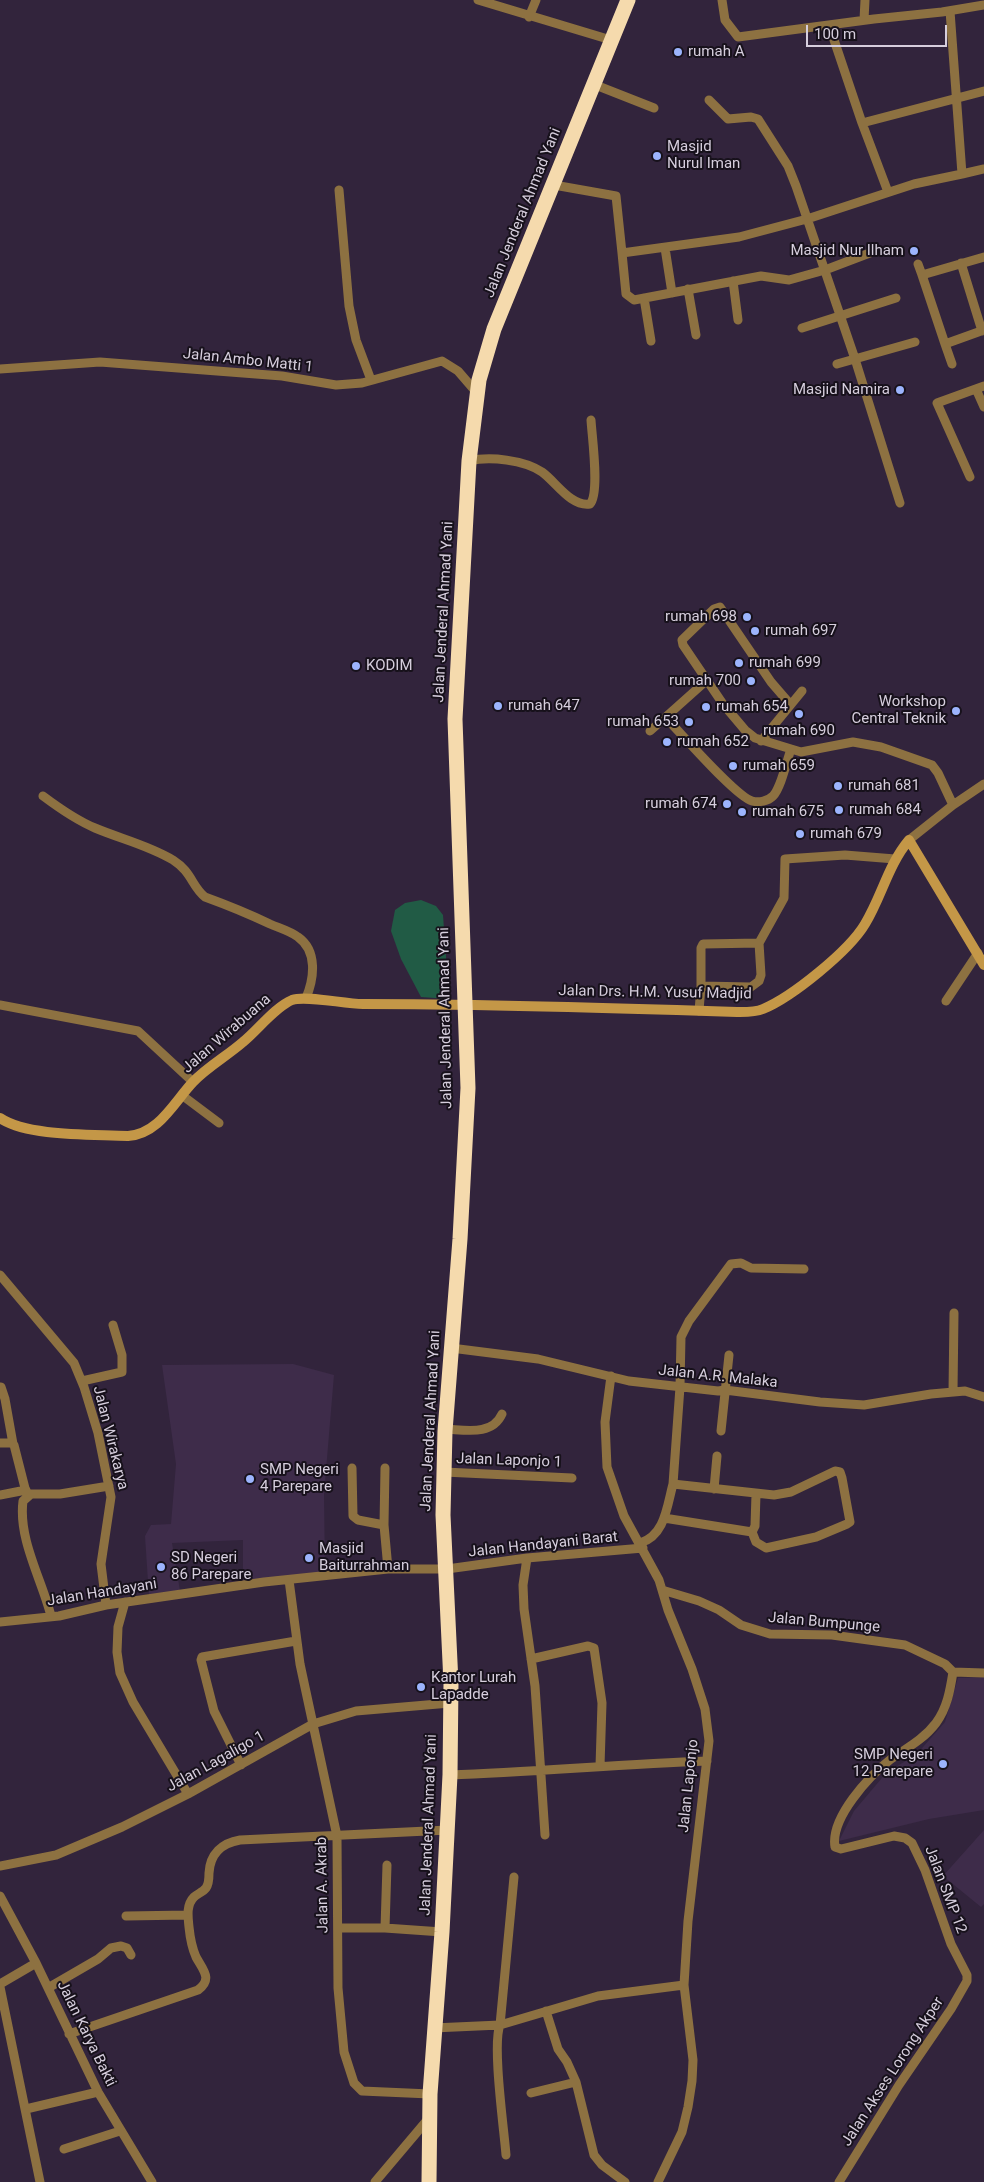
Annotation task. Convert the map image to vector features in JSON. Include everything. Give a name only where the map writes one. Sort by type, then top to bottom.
[{"type":"highway","name":"Jalan Jenderal Ahmad Yani","points":[[429,2182],[429,2118],[433,2028],[442,1932],[450,1775],[447,1569],[443,1515],[444,1472],[468,1088],[455,719],[469,461],[479,380],[494,329],[628,0]]},
{"type":"street","points":[[478,0],[529,17],[611,40]]},
{"type":"street","points":[[529,17],[536,0]]},
{"type":"street","points":[[722,0],[725,20],[738,37],[864,20],[950,11],[984,5]]},
{"type":"street","points":[[864,20],[865,0]]},
{"type":"street","points":[[950,11],[962,174]]},
{"type":"street","points":[[829,26],[888,192]]},
{"type":"street","points":[[593,84],[654,108]]},
{"type":"street","points":[[862,123],[984,91]]},
{"type":"street","points":[[709,100],[728,119],[751,117],[761,122],[788,166],[855,359],[900,503]]},
{"type":"street","points":[[622,253],[739,236],[807,219],[888,192],[984,169]]},
{"type":"street","points":[[554,185],[616,196],[627,295],[634,300],[765,275],[789,280],[824,270],[875,251]]},
{"type":"street","points":[[339,190],[349,306],[356,340],[371,380]]},
{"type":"street","points":[[665,248],[672,292]]},
{"type":"street","points":[[922,275],[984,257]]},
{"type":"street","points":[[946,344],[983,331],[960,263]]},
{"type":"street","points":[[918,264],[952,364]]},
{"type":"street","points":[[733,280],[738,320]]},
{"type":"street","points":[[688,290],[696,335]]},
{"type":"street","points":[[644,298],[651,341]]},
{"type":"street","points":[[802,328],[896,298]]},
{"type":"street","points":[[837,364],[915,342]]},
{"type":"street","name":"Jalan Ambo Matti 1","points":[[0,369],[100,362],[282,376],[336,385],[371,380],[442,361],[458,371],[477,393]]},
{"type":"street","points":[[970,476],[937,403],[980,387],[984,407]]},
{"type":"street","points":[[469,461],[491,460],[522,464],[542,472],[580,503],[590,504],[594,500],[595,487],[591,420]]},
{"type":"street","points":[[790,704],[771,682],[720,607],[714,609],[682,642],[706,681],[745,730],[761,740],[791,749],[806,751],[861,742],[881,746],[936,768],[953,805]]},
{"type":"street","points":[[650,731],[706,681]]},
{"type":"street","points":[[761,740],[802,691]]},
{"type":"street","points":[[666,718],[719,773],[752,801],[762,802],[773,796],[791,749]]},
{"type":"street","name":"Jalan Drs. H.M. Yusuf Madjid","points":[[464,1003],[740,1012],[762,1009],[807,980],[841,952],[865,925],[895,859],[909,840],[953,805],[984,784]]},
{"type":"street","points":[[43,796],[92,827],[141,844],[176,862],[189,874],[205,897],[264,920],[300,938],[310,951],[313,961],[313,974],[306,998]]},
{"type":"street","points":[[909,840],[984,965]]},
{"type":"street","points":[[701,986],[748,988],[755,985],[761,978],[759,943],[784,898],[785,859],[845,855],[895,859]]},
{"type":"street","points":[[699,1011],[701,986],[700,948],[702,944],[759,943]]},
{"type":"street","points":[[946,1001],[978,953]]},
{"type":"street","name":"Jalan Wirabuana","points":[[0,1118],[13,1126],[46,1132],[133,1136],[150,1128],[167,1114],[193,1082],[245,1041],[285,1004],[295,999],[306,998],[353,1004],[464,1003]]},
{"type":"street","points":[[0,1005],[138,1031],[193,1082]]},
{"type":"street","points":[[183,1096],[219,1123]]},
{"type":"street","points":[[641,1546],[654,1536],[664,1518],[673,1484],[680,1387],[681,1337],[689,1321],[725,1270],[736,1262],[751,1268],[804,1269]]},
{"type":"street","name":"Jalan Wirakarya","points":[[0,1274],[70,1358],[82,1381],[98,1433],[109,1486],[111,1506],[101,1564],[106,1605]]},
{"type":"street","points":[[953,1392],[954,1312]]},
{"type":"street","points":[[82,1381],[120,1374],[123,1369],[122,1355],[114,1325]]},
{"type":"street","name":"Jalan A.R. Malaka","points":[[451,1348],[538,1359],[629,1381],[718,1391],[725,1390],[820,1402],[864,1405],[965,1391],[984,1397]]},
{"type":"street","points":[[721,1431],[729,1356]]},
{"type":"street","name":"Jalan Laponjo","points":[[611,1376],[605,1422],[607,1467],[624,1516],[662,1590],[692,1669],[704,1709],[709,1741],[688,1921],[684,1985],[693,2060],[692,2081],[682,2132],[658,2182]]},
{"type":"street","points":[[1,1386],[7,1407],[13,1444],[27,1494],[23,1501],[23,1513],[30,1556],[51,1616]]},
{"type":"street","points":[[446,1429],[482,1430],[499,1422],[502,1414]]},
{"type":"street","points":[[0,1444],[13,1444]]},
{"type":"street","points":[[714,1489],[717,1456]]},
{"type":"street","points":[[352,1468],[353,1516],[358,1520],[384,1525]]},
{"type":"street","points":[[385,1468],[384,1525],[388,1569]]},
{"type":"street","points":[[673,1484],[774,1495],[792,1492],[836,1471],[840,1472],[842,1478],[850,1522],[816,1537],[766,1548],[756,1542],[752,1532],[755,1526],[756,1494]]},
{"type":"street","name":"Jalan Laponjo 1","points":[[444,1472],[572,1478]]},
{"type":"street","points":[[0,1495],[60,1494],[109,1486]]},
{"type":"street","points":[[664,1518],[752,1532]]},
{"type":"street","name":"Jalan Handayani Barat","points":[[447,1569],[526,1558],[641,1546]]},
{"type":"street","points":[[526,1558],[523,1593],[536,1686],[545,1835]]},
{"type":"street","name":"Jalan Handayani","points":[[0,1622],[51,1616],[125,1602],[289,1580],[388,1569],[447,1569]]},
{"type":"street","name":"Jalan A. Akrab","points":[[289,1580],[296,1641],[337,1836],[338,1988],[343,2043],[354,2083],[362,2091],[430,2094]]},
{"type":"street","name":"Jalan Bumpunge","points":[[662,1590],[699,1601],[719,1610],[741,1625],[770,1634],[832,1635],[905,1645],[945,1664],[953,1672]]},
{"type":"street","points":[[125,1602],[118,1627],[117,1652],[120,1673],[133,1702],[188,1794]]},
{"type":"street","points":[[241,1765],[214,1711],[201,1660],[202,1657],[296,1641]]},
{"type":"street","points":[[531,1659],[588,1646],[594,1648],[602,1703],[600,1766]]},
{"type":"street","points":[[953,1672],[984,1673]]},
{"type":"street","name":"Jalan SMP 12","points":[[953,1672],[947,1702],[935,1724],[925,1735],[892,1759],[867,1781],[844,1812],[833,1838],[835,1847],[840,1849],[894,1836],[905,1838],[912,1843],[925,1870],[952,1944],[967,1975]]},
{"type":"street","name":"Jalan Lagaligo 1","points":[[0,1866],[56,1855],[122,1827],[188,1794],[313,1724],[356,1711],[450,1703]]},
{"type":"street","points":[[450,1775],[542,1772],[600,1766],[707,1761]]},
{"type":"street","points":[[69,2034],[198,1990],[203,1986],[207,1980],[206,1972],[196,1957],[192,1946],[188,1915],[189,1904],[193,1898],[206,1889],[210,1860],[218,1849],[228,1842],[448,1830]]},
{"type":"street","points":[[385,1928],[387,1865]]},
{"type":"street","points":[[506,2155],[498,2055],[498,2030],[514,1877]]},
{"type":"street","name":"Jalan Karya Bakti","points":[[0,1896],[36,1963],[98,2092],[152,2182]]},
{"type":"street","points":[[126,1916],[188,1915]]},
{"type":"street","points":[[339,1928],[385,1928],[442,1932]]},
{"type":"street","points":[[48,1988],[98,1959],[111,1948],[121,1946],[127,1948],[131,1955]]},
{"type":"street","points":[[36,1963],[0,1985],[40,2182]]},
{"type":"street","name":"Jalan Akses Lorong Akper","points":[[839,2182],[899,2085],[951,2009],[967,1981],[967,1975]]},
{"type":"street","points":[[433,2028],[500,2024],[598,1996],[684,1985]]},
{"type":"street","points":[[546,2011],[558,2049],[567,2062],[576,2082],[594,2155],[602,2165],[625,2182]]},
{"type":"street","points":[[532,2093],[576,2082]]},
{"type":"street","points":[[26,2109],[98,2092]]},
{"type":"street","points":[[375,2182],[429,2118]]},
{"type":"street","points":[[64,2149],[120,2131]]},
{"type":"shaded area","name":"SMP Negeri 4 Parepare","points":[[293,1364],[334,1375],[324,1494],[325,1574],[243,1581],[243,1540],[172,1543],[180,1591],[149,1596],[145,1536],[151,1525],[171,1524],[176,1464],[162,1365]]},
{"type":"shaded area","name":"SMP Negeri 12 Parepare","points":[[984,1677],[984,1810],[929,1819],[839,1841],[854,1811],[887,1772],[916,1755],[945,1722],[958,1678]]},
{"type":"shaded area","points":[[984,1830],[984,1904],[981,1907],[943,1876]]},
{"type":"green space","points":[[421,900],[436,906],[443,915],[449,999],[421,997],[401,959],[391,931],[395,910],[405,903]]},
{"type":"place","name":"rumah A","points":[[678,52]]},
{"type":"place","name":"Masjid Nurul Iman","points":[[657,156]]},
{"type":"place","name":"Masjid Nur Ilham","points":[[914,251]]},
{"type":"place","name":"Masjid Namira","points":[[900,390]]},
{"type":"place","name":"rumah 698","points":[[747,617]]},
{"type":"place","name":"rumah 697","points":[[755,631]]},
{"type":"place","name":"rumah 699","points":[[739,663]]},
{"type":"place","name":"KODIM","points":[[356,666]]},
{"type":"place","name":"rumah 700","points":[[751,681]]},
{"type":"place","name":"rumah 647","points":[[498,706]]},
{"type":"place","name":"rumah 654","points":[[706,707]]},
{"type":"place","name":"Workshop Central Teknik","points":[[956,711]]},
{"type":"place","name":"rumah 690","points":[[799,714]]},
{"type":"place","name":"rumah 653","points":[[689,722]]},
{"type":"place","name":"rumah 652","points":[[667,742]]},
{"type":"place","name":"rumah 659","points":[[733,766]]},
{"type":"place","name":"rumah 681","points":[[838,786]]},
{"type":"place","name":"rumah 674","points":[[727,804]]},
{"type":"place","name":"rumah 684","points":[[839,810]]},
{"type":"place","name":"rumah 675","points":[[742,812]]},
{"type":"place","name":"rumah 679","points":[[800,834]]},
{"type":"place","name":"SMP Negeri 4 Parepare","points":[[250,1479]]},
{"type":"place","name":"Masjid Baiturrahman","points":[[309,1558]]},
{"type":"place","name":"SD Negeri 86 Parepare","points":[[161,1567]]},
{"type":"place","name":"Kantor Lurah Lapadde","points":[[421,1687]]},
{"type":"place","name":"SMP Negeri 12 Parepare","points":[[943,1764]]}]
